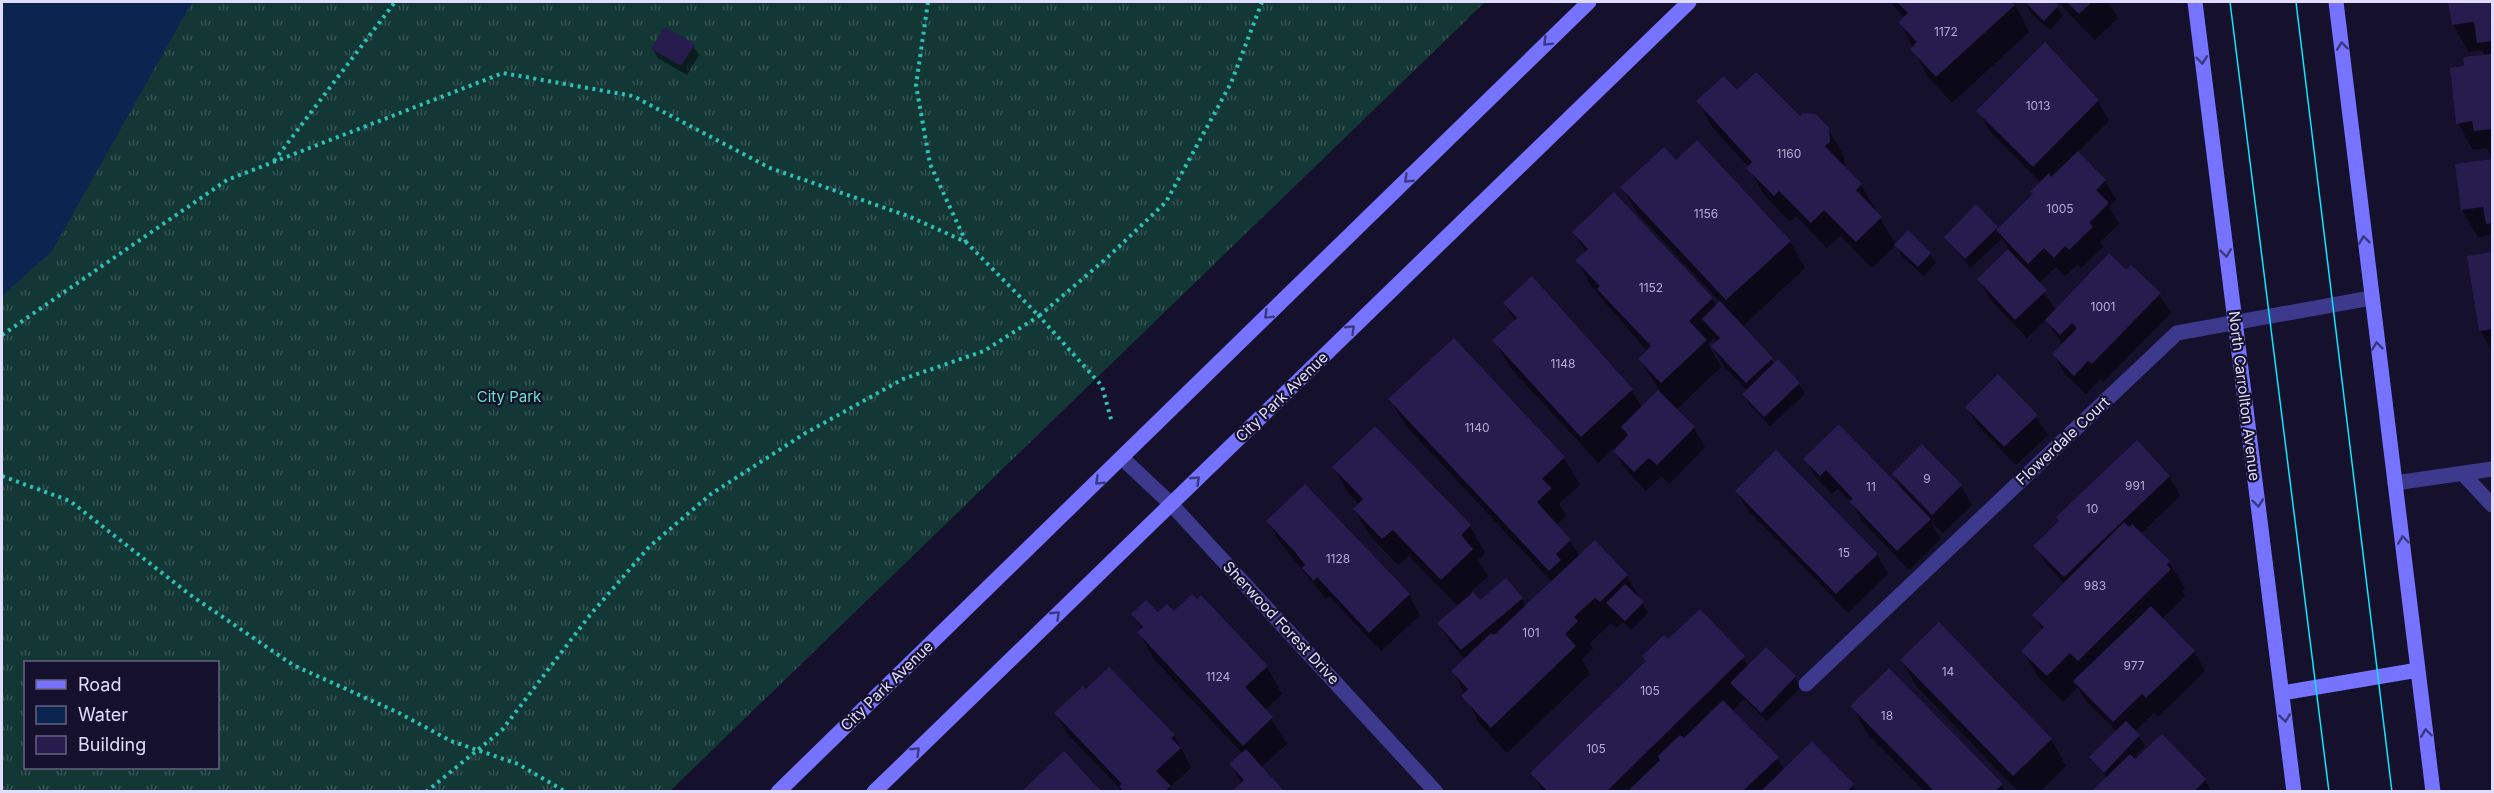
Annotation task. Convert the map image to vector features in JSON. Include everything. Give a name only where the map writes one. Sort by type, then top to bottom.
[{"type":"main road","name":"City Park Avenue","points":[[778,792],[1589,2]]},
{"type":"main road","name":"City Park Avenue","points":[[874,792],[1689,2]]},
{"type":"main road","name":"North Carrollton Avenue","points":[[2194,2],[2294,792]]},
{"type":"main road","points":[[2336,2],[2433,792]]},
{"type":"main road","points":[[2282,693],[2418,669]]},
{"type":"street","name":"Flowerdale Court","points":[[1806,684],[2177,333],[2235,320],[2371,298]]},
{"type":"street","name":"Sherwood Forest Drive","points":[[1122,458],[1171,504],[1436,792]]},
{"type":"street","points":[[2396,483],[2493,469]]},
{"type":"street","points":[[2463,474],[2493,505]]},
{"type":"path","points":[[272,162],[395,2]]},
{"type":"path","points":[[928,2],[916,86],[930,164],[966,242],[1039,316],[1102,386],[1122,458]]},
{"type":"path","points":[[426,792],[502,730],[590,615],[650,547],[711,494],[804,434],[903,379],[984,351],[1039,316],[1108,258],[1166,202],[1231,83],[1262,2]]},
{"type":"path","points":[[2,335],[227,180],[502,73],[633,96],[770,168],[908,216],[966,242]]},
{"type":"path","points":[[2,476],[70,501],[189,594],[292,666],[399,713],[451,741],[518,764],[566,792]]},
{"type":"green space","name":"City Park","points":[[2,2],[1485,2],[670,791],[2,792]]},
{"type":"water","points":[[2,2],[192,2],[52,251],[2,296]]},
{"type":"building","points":[[1897,2],[2012,2],[2015,5],[1936,77],[1910,49],[1917,42],[1898,22],[1908,13]]},
{"type":"building","points":[[2025,2],[2055,2],[2059,5],[2044,21]]},
{"type":"building","points":[[2067,2],[2092,2],[2079,14]]},
{"type":"building","points":[[2448,2],[2492,2],[2492,41],[2477,43],[2474,22],[2452,25]]},
{"type":"building","points":[[665,27],[695,44],[681,66],[651,49]]},
{"type":"building","points":[[2045,42],[2099,100],[2033,167],[1976,111]]},
{"type":"building","points":[[2492,54],[2492,129],[2474,131],[2472,121],[2456,124],[2450,68],[2464,66],[2463,57]]},
{"type":"building","points":[[1756,72],[1800,116],[1803,113],[1816,114],[1829,128],[1830,142],[1825,146],[1862,184],[1856,190],[1882,217],[1856,242],[1824,210],[1811,223],[1779,191],[1774,196],[1746,168],[1752,162],[1696,101],[1724,76],[1737,90]]},
{"type":"building","points":[[1697,140],[1791,241],[1726,300],[1620,187],[1664,147],[1676,160]]},
{"type":"building","points":[[2078,151],[2106,180],[2096,190],[2109,203],[2089,223],[2093,227],[2069,250],[2065,246],[2054,258],[2044,248],[2028,264],[1996,230],[2033,194],[2030,192],[2049,173],[2051,177]]},
{"type":"building","points":[[2492,159],[2492,223],[2486,224],[2483,207],[2461,210],[2455,164]]},
{"type":"building","points":[[1614,192],[1713,298],[1689,321],[1707,340],[1661,383],[1638,359],[1651,346],[1597,289],[1600,286],[1575,260],[1588,249],[1572,232]]},
{"type":"building","points":[[1976,204],[1998,227],[1965,259],[1944,237]]},
{"type":"building","points":[[1908,230],[1931,253],[1918,267],[1894,245]]},
{"type":"building","points":[[2008,249],[2047,290],[2015,320],[1977,279]]},
{"type":"building","points":[[2492,252],[2492,329],[2479,331],[2467,256]]},
{"type":"building","points":[[2109,253],[2126,270],[2131,265],[2161,293],[2092,364],[2088,361],[2074,376],[2052,354],[2077,328],[2072,323],[2060,335],[2045,320]]},
{"type":"building","points":[[1532,276],[1633,389],[1581,437],[1492,340],[1517,318],[1503,303]]},
{"type":"building","points":[[1720,301],[1773,358],[1746,383],[1711,346],[1720,338],[1702,319]]},
{"type":"building","points":[[1454,338],[1565,457],[1542,479],[1552,488],[1537,502],[1571,540],[1556,554],[1561,560],[1549,571],[1388,399]]},
{"type":"building","points":[[1778,359],[1800,383],[1764,417],[1742,394]]},
{"type":"building","points":[[1998,374],[2038,415],[2004,447],[1965,407]]},
{"type":"building","points":[[1658,390],[1695,427],[1657,465],[1649,458],[1634,472],[1613,451],[1628,435],[1621,427]]},
{"type":"building","points":[[1839,424],[1931,519],[1897,551],[1849,501],[1853,499],[1826,470],[1820,476],[1803,459]]},
{"type":"building","points":[[1375,426],[1471,525],[1461,535],[1473,549],[1441,580],[1393,530],[1382,539],[1353,509],[1363,499],[1332,467]]},
{"type":"building","points":[[2137,440],[2170,476],[2064,577],[2033,546],[2059,521],[2056,517]]},
{"type":"building","points":[[1922,444],[1962,485],[1932,515],[1892,474]]},
{"type":"building","points":[[1776,450],[1878,554],[1836,594],[1735,491]]},
{"type":"building","points":[[1305,484],[1410,594],[1369,633],[1317,577],[1314,581],[1302,568],[1305,565],[1266,521]]},
{"type":"building","points":[[2124,522],[2129,527],[2132,524],[2170,561],[2167,565],[2171,569],[2078,661],[2070,653],[2047,676],[2021,651],[2044,627],[2032,615]]},
{"type":"building","points":[[1595,540],[1628,575],[1600,602],[1595,598],[1574,617],[1578,621],[1565,634],[1576,646],[1491,728],[1461,696],[1468,689],[1451,671],[1491,633],[1494,635]]},
{"type":"building","points":[[1506,578],[1523,598],[1461,650],[1437,623],[1473,592],[1480,600]]},
{"type":"building","points":[[1625,584],[1644,602],[1625,621],[1606,603]]},
{"type":"building","points":[[1192,594],[1197,599],[1201,595],[1268,666],[1245,687],[1273,717],[1243,746],[1137,632],[1143,627],[1131,614],[1146,600],[1158,612],[1167,604],[1174,611]]},
{"type":"building","points":[[2151,606],[2195,651],[2146,698],[2142,694],[2113,722],[2073,681]]},
{"type":"building","points":[[1700,609],[1745,656],[1606,792],[1548,792],[1530,773],[1646,661],[1642,656],[1664,635],[1668,639]]},
{"type":"building","points":[[1939,622],[2052,739],[2013,776],[1900,660]]},
{"type":"building","points":[[1766,647],[1796,676],[1761,713],[1730,683]]},
{"type":"building","points":[[1109,667],[1175,735],[1171,738],[1181,748],[1156,771],[1171,786],[1164,792],[1124,792],[1119,786],[1122,784],[1054,713],[1083,686],[1086,689]]},
{"type":"building","points":[[1889,668],[2003,784],[1994,792],[1935,792],[1850,706]]},
{"type":"building","points":[[1723,700],[1779,757],[1742,792],[1627,792],[1660,760],[1658,756],[1680,735],[1684,738]]},
{"type":"building","points":[[2126,721],[2140,735],[2104,773],[2089,757]]},
{"type":"building","points":[[2162,734],[2206,779],[2194,792],[2091,792],[2130,754],[2135,759]]},
{"type":"building","points":[[1812,741],[1854,784],[1847,792],[1760,792]]},
{"type":"building","points":[[1246,749],[1285,792],[1231,792],[1244,780],[1229,764]]},
{"type":"building","points":[[1064,751],[1102,792],[1021,792]]},
{"type":"tram line","points":[[2230,2],[2329,792]]},
{"type":"tram line","points":[[2296,2],[2392,792]]}]
